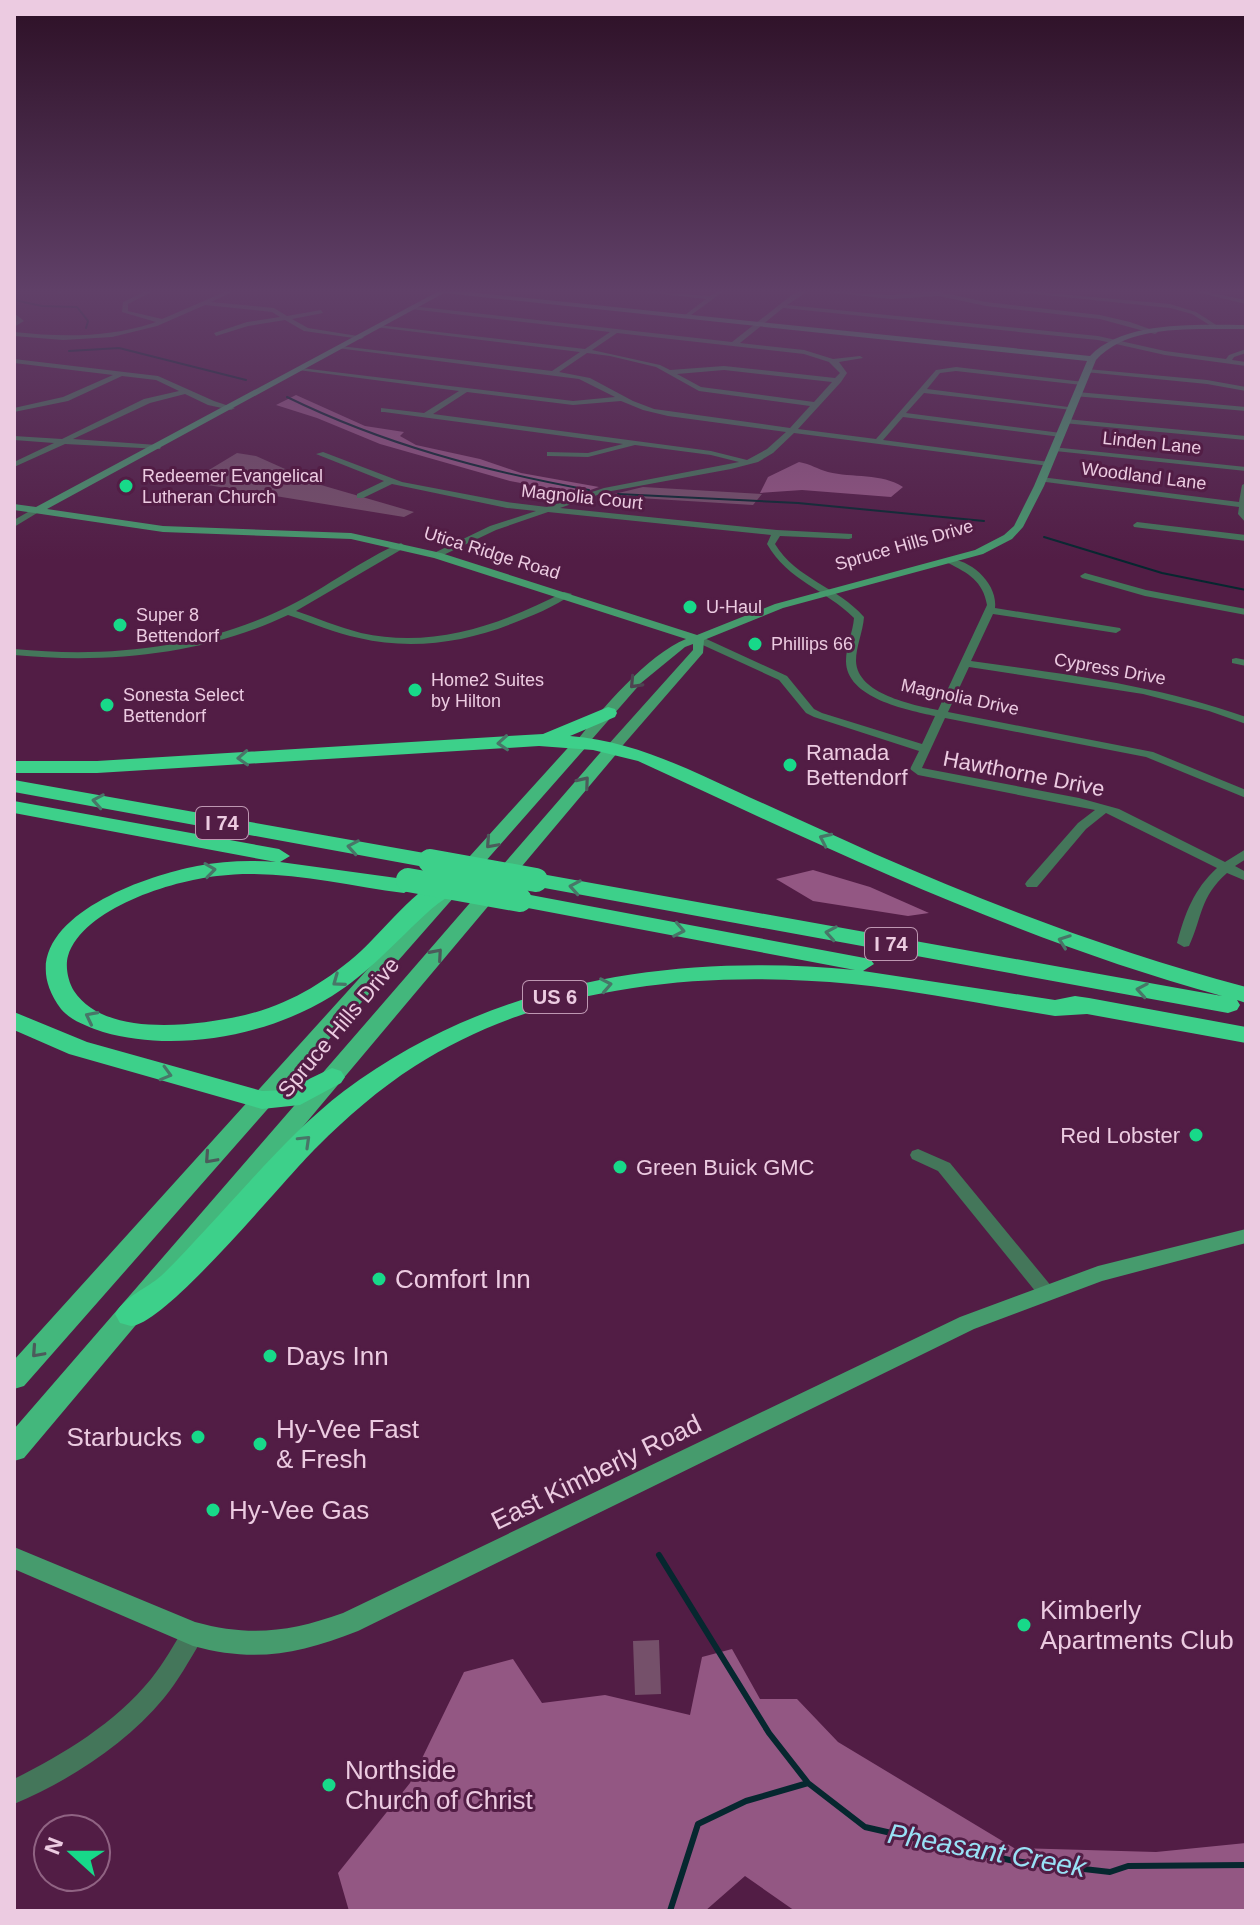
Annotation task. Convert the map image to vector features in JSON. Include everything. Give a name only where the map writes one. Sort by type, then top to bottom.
[{"type":"highway","points":[[539,740],[580,727],[608,713]]},
{"type":"highway","points":[[14,767],[97,767],[539,740],[581,743],[645,757],[1016,924],[1132,964],[1246,995]]},
{"type":"highway","name":"I 74","points":[[14,786],[1246,1009]]},
{"type":"highway","name":"I 74","points":[[14,807],[406,883],[459,883],[520,900],[1246,1035]]},
{"type":"highway","points":[[406,883],[258,867],[214,869],[167,879],[110,902],[73,930],[58,953],[55,965],[58,986],[82,1013],[129,1030],[187,1032],[255,1021],[289,1009],[327,989],[366,959],[438,890],[459,883]]},
{"type":"highway","name":"US 6","points":[[131,1314],[173,1283],[290,1156],[356,1096],[434,1044],[517,1008],[601,986],[647,978],[738,972],[849,976],[1055,1008],[1089,1006]]},
{"type":"highway","points":[[14,1020],[78,1048],[262,1100],[291,1099],[332,1077]]},
{"type":"main road","points":[[38,510],[281,381]]},
{"type":"main road","name":"Spruce Hills Drive","points":[[14,1378],[581,743],[662,657],[779,606],[951,561],[979,552],[1008,537],[1018,527],[1049,464],[1082,383]]},
{"type":"main road","name":"Utica Ridge Road","points":[[14,507],[163,529],[320,533],[401,546],[567,594],[698,639]]},
{"type":"main road","name":"Spruce Hills Drive","points":[[14,1449],[699,651],[698,639]]},
{"type":"main road","name":"East Kimberly Road","points":[[14,1558],[193,1634],[223,1642],[271,1644],[303,1639],[349,1623],[445,1579],[922,1342],[1046,1292],[1151,1259],[1246,1236]]},
{"type":"street","points":[[14,410],[65,399],[107,381]]},
{"type":"street","points":[[164,381],[211,403],[231,408]]},
{"type":"street","points":[[390,381],[573,403],[622,399]]},
{"type":"street","points":[[591,381],[622,399],[661,412],[1049,464]]},
{"type":"street","points":[[685,381],[699,389],[816,405]]},
{"type":"street","points":[[437,555],[493,528],[625,485],[747,462],[770,451],[839,381]]},
{"type":"street","points":[[878,442],[928,381]]},
{"type":"street","points":[[1060,381],[1082,383]]},
{"type":"street","points":[[1194,381],[1246,389]]},
{"type":"street","points":[[425,416],[466,390]]},
{"type":"street","points":[[920,390],[1072,408]]},
{"type":"street","points":[[14,465],[147,401],[187,391]]},
{"type":"street","points":[[1077,394],[1246,409]]},
{"type":"street","points":[[384,410],[727,456],[747,462]]},
{"type":"street","points":[[901,415],[1061,435]]},
{"type":"street","points":[[1066,421],[1242,440]]},
{"type":"street","points":[[457,429],[470,422]]},
{"type":"street","points":[[14,438],[157,447]]},
{"type":"street","points":[[550,454],[588,455],[623,449],[635,443]]},
{"type":"street","name":"Linden Lane","points":[[1055,449],[1246,469]]},
{"type":"street","name":"Magnolia Court","points":[[320,454],[391,481],[490,502],[777,533],[849,536]]},
{"type":"street","name":"Woodland Lane","points":[[1041,479],[1242,505]]},
{"type":"street","points":[[360,496],[391,481]]},
{"type":"street","points":[[1246,485],[1242,505],[1246,520]]},
{"type":"street","points":[[14,524],[38,510]]},
{"type":"street","points":[[1137,525],[1246,538]]},
{"type":"street","name":"Magnolia Drive","points":[[777,533],[771,544],[791,570],[850,606],[859,617],[851,661],[854,673],[876,695],[895,703],[942,714],[1149,754],[1246,794]]},
{"type":"street","points":[[14,652],[79,656],[145,651],[223,636],[248,629],[287,611],[401,546]]},
{"type":"street","points":[[925,749],[992,605],[987,585],[980,577],[951,561]]},
{"type":"street","points":[[1085,576],[1145,593],[1246,612]]},
{"type":"street","points":[[287,611],[375,638],[438,641],[500,627],[567,594]]},
{"type":"street","points":[[989,610],[1116,630]]},
{"type":"street","name":"Utica Ridge Road","points":[[698,639],[783,678],[810,711],[818,715],[925,749]]},
{"type":"street","name":"Cypress Drive","points":[[966,663],[1125,688],[1195,704],[1246,721]]},
{"type":"street","name":"Hawthorne Drive","points":[[925,749],[916,769],[922,773],[1104,809],[1246,877]]},
{"type":"street","points":[[1032,884],[1082,826],[1104,809]]},
{"type":"street","points":[[1184,943],[1192,907],[1200,893],[1225,866],[1246,853]]},
{"type":"street","points":[[918,1155],[944,1167],[1046,1292]]},
{"type":"street","points":[[14,1792],[61,1769],[153,1695],[193,1634]]},
{"type":"shaded area","points":[[296,395],[365,426],[404,432],[400,436],[416,445],[480,459],[521,473],[599,487],[579,494],[510,481],[380,444],[276,405]]},
{"type":"shaded area","points":[[237,453],[256,456],[321,485],[414,512],[404,517],[189,482]]},
{"type":"shaded area","points":[[799,462],[828,472],[886,480],[903,487],[891,497],[802,490],[760,493],[768,477]]},
{"type":"shaded area","points":[[643,487],[762,494],[753,505],[606,496]]},
{"type":"shaded area","points":[[813,870],[870,887],[929,913],[908,916],[813,901],[776,879]]},
{"type":"shaded area","points":[[659,1640],[661,1694],[635,1695],[633,1641]]},
{"type":"shaded area","points":[[732,1649],[760,1699],[797,1699],[838,1742],[1014,1848],[1156,1852],[1246,1843],[1246,1911],[795,1911],[745,1876],[705,1911],[349,1911],[338,1873],[410,1783],[464,1672],[513,1659],[542,1703],[605,1695],[690,1715],[702,1657]]},
{"type":"waterway","points":[[287,397],[360,429],[435,454],[589,490]]},
{"type":"waterway","points":[[618,494],[798,503],[984,521]]},
{"type":"waterway","points":[[1044,537],[1162,573],[1246,590]]},
{"type":"waterway","points":[[659,1555],[769,1733],[808,1783]]},
{"type":"waterway","name":"Pheasant Creek","points":[[670,1911],[698,1824],[746,1801],[808,1783]]},
{"type":"waterway","name":"Pheasant Creek","points":[[808,1783],[865,1827],[1014,1861],[1110,1872],[1128,1866],[1246,1865]]},
{"type":"place","name":"Redeemer Evangelical Lutheran Church","points":[[126,486]]},
{"type":"place","name":"U-Haul","points":[[690,607]]},
{"type":"place","name":"Super 8 Bettendorf","points":[[120,625]]},
{"type":"place","name":"Phillips 66","points":[[755,644]]},
{"type":"place","name":"Home2 Suites by Hilton","points":[[415,690]]},
{"type":"place","name":"Sonesta Select Bettendorf","points":[[107,705]]},
{"type":"place","name":"Ramada Bettendorf","points":[[790,765]]},
{"type":"place","name":"Red Lobster","points":[[1196,1135]]},
{"type":"place","name":"Green Buick GMC","points":[[620,1167]]},
{"type":"place","name":"Comfort Inn","points":[[379,1279]]},
{"type":"place","name":"Days Inn","points":[[270,1356]]},
{"type":"place","name":"Starbucks","points":[[198,1437]]},
{"type":"place","name":"Hy-Vee Fast & Fresh","points":[[260,1444]]},
{"type":"place","name":"Hy-Vee Gas","points":[[213,1510]]},
{"type":"place","name":"Kimberly Apartments Club","points":[[1024,1625]]},
{"type":"place","name":"Northside Church of Christ","points":[[329,1785]]}]
